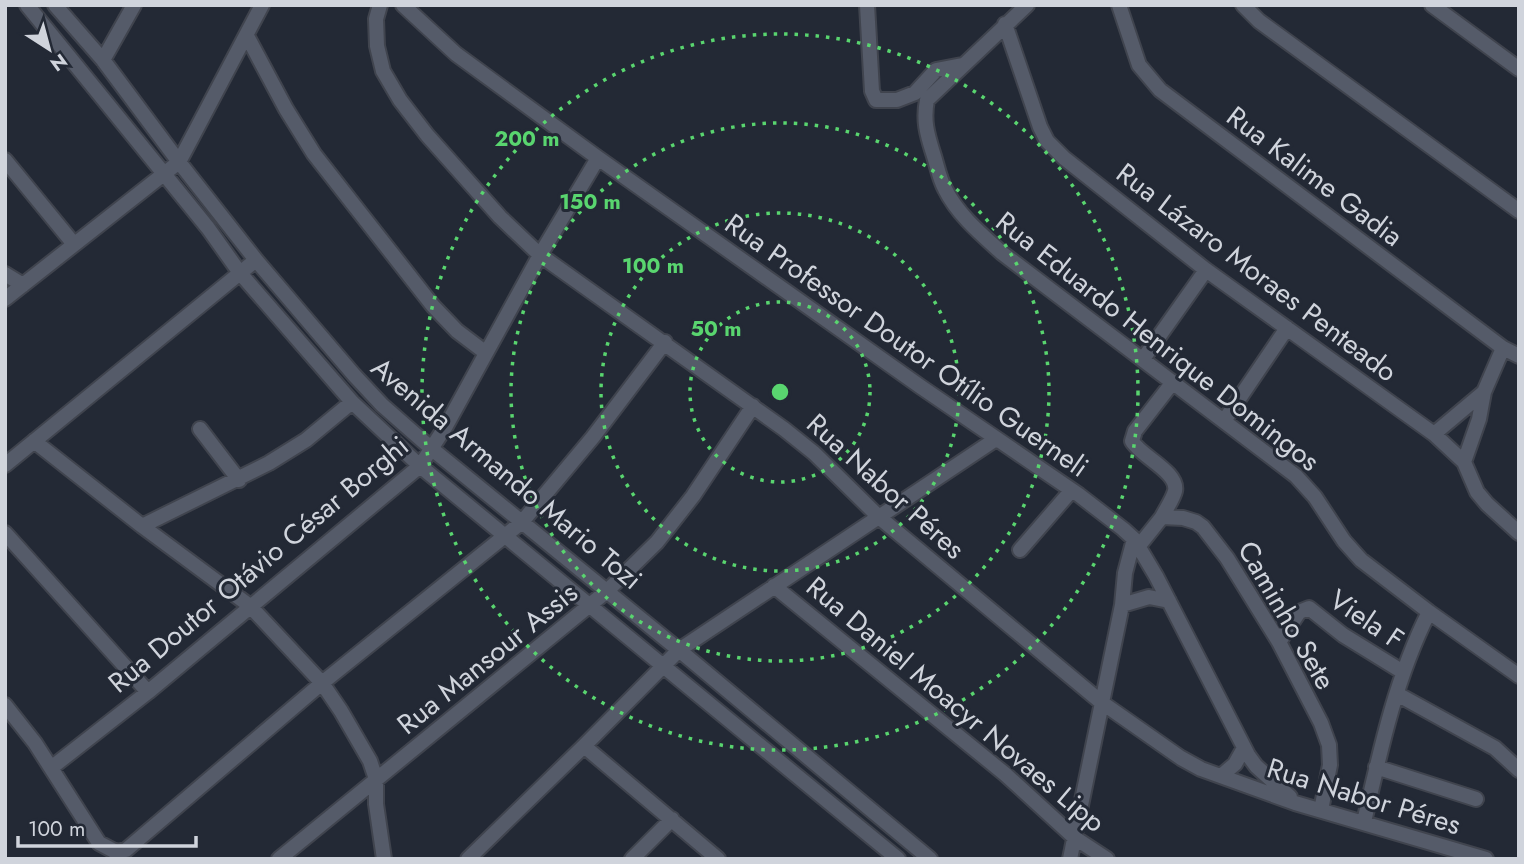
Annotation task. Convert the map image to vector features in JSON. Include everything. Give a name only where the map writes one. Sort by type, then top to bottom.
[{"type":"street","name":"Avenida Armando Mario Tozi","points":[[27,5],[208,228],[240,273],[352,402],[419,466],[898,859]]},
{"type":"street","name":"Avenida Armando Mario Tozi","points":[[55,5],[103,60],[256,260],[382,405],[930,859]]},
{"type":"street","points":[[103,60],[134,5]]},
{"type":"street","points":[[5,299],[179,162],[262,5]]},
{"type":"street","name":"Rua Nabor Péres","points":[[380,5],[376,19],[377,46],[383,71],[400,100],[427,135],[500,217],[540,255],[665,342],[814,453],[879,517],[1101,702],[1181,758],[1222,776],[1295,803],[1486,859]]},
{"type":"street","name":"Rua Professor Doutor Otílio Guerneli","points":[[403,5],[456,54],[780,288],[1071,491],[1136,543],[1169,601],[1244,748],[1256,766],[1295,803]]},
{"type":"street","points":[[867,5],[872,91],[876,100],[898,100],[915,93],[936,70],[963,65]]},
{"type":"street","name":"Rua Eduardo Henrique Domingos","points":[[1027,5],[927,100],[923,116],[944,187],[951,200],[968,222],[1002,253],[1296,476],[1361,560],[1519,676]]},
{"type":"street","name":"Rua Kalime Gadia","points":[[1119,5],[1139,65],[1160,90],[1503,348],[1519,356]]},
{"type":"street","points":[[1243,5],[1259,21],[1519,211]]},
{"type":"street","points":[[1432,5],[1519,69]]},
{"type":"street","name":"Rua Lázaro Moraes Penteado","points":[[1005,24],[1040,127],[1047,141],[1064,158],[1206,270],[1434,434],[1464,462],[1477,492],[1487,504],[1519,533]]},
{"type":"street","points":[[247,36],[286,109],[314,154],[433,306],[457,331],[486,353]]},
{"type":"street","name":"Rua Doutor Otávio César Borghi","points":[[51,768],[148,692],[419,466],[432,449],[540,255],[598,158]]},
{"type":"street","points":[[5,160],[73,243]]},
{"type":"street","points":[[5,465],[256,260]]},
{"type":"street","points":[[1143,359],[1206,270]]},
{"type":"street","points":[[5,274],[23,285]]},
{"type":"street","points":[[1224,421],[1287,328]]},
{"type":"street","points":[[5,705],[51,768],[99,844],[116,852],[126,850],[322,683],[523,522],[593,437],[665,342]]},
{"type":"street","points":[[1464,462],[1479,419],[1484,392],[1503,348]]},
{"type":"street","points":[[1070,859],[1122,605],[1125,573],[1136,543],[1162,517],[1175,492],[1175,484],[1162,468],[1138,449],[1132,440],[1135,432],[1173,382]]},
{"type":"street","points":[[1434,434],[1484,392]]},
{"type":"street","points":[[142,526],[239,480],[306,440],[352,402]]},
{"type":"street","name":"Rua Mansour Assis","points":[[279,859],[607,591],[657,542],[686,505],[753,406]]},
{"type":"street","points":[[200,429],[239,480]]},
{"type":"street","points":[[468,859],[664,668],[679,650],[996,439]]},
{"type":"street","points":[[34,441],[250,606],[322,683],[361,744],[376,779],[376,804],[384,859]]},
{"type":"street","points":[[1020,550],[1071,491]]},
{"type":"street","name":"Caminho Sete","points":[[1162,517],[1182,518],[1203,527],[1227,558],[1279,642],[1321,723],[1329,745],[1329,765],[1321,810]]},
{"type":"street","points":[[5,533],[148,692]]},
{"type":"street","name":"Rua Daniel Moacyr Novaes Lipp","points":[[774,586],[1005,774],[1075,838],[1107,859]]},
{"type":"street","points":[[1122,605],[1149,597],[1169,601]]},
{"type":"street","name":"Viela F","points":[[1279,642],[1299,612],[1309,608],[1343,635],[1403,672]]},
{"type":"street","points":[[1364,822],[1376,767],[1403,672],[1413,643],[1429,612]]},
{"type":"street","points":[[1397,694],[1495,748],[1519,770]]},
{"type":"street","points":[[584,746],[718,859]]},
{"type":"street","points":[[1222,776],[1236,764],[1244,748]]},
{"type":"street","points":[[1376,767],[1476,799]]},
{"type":"street","points":[[632,859],[672,819]]}]
